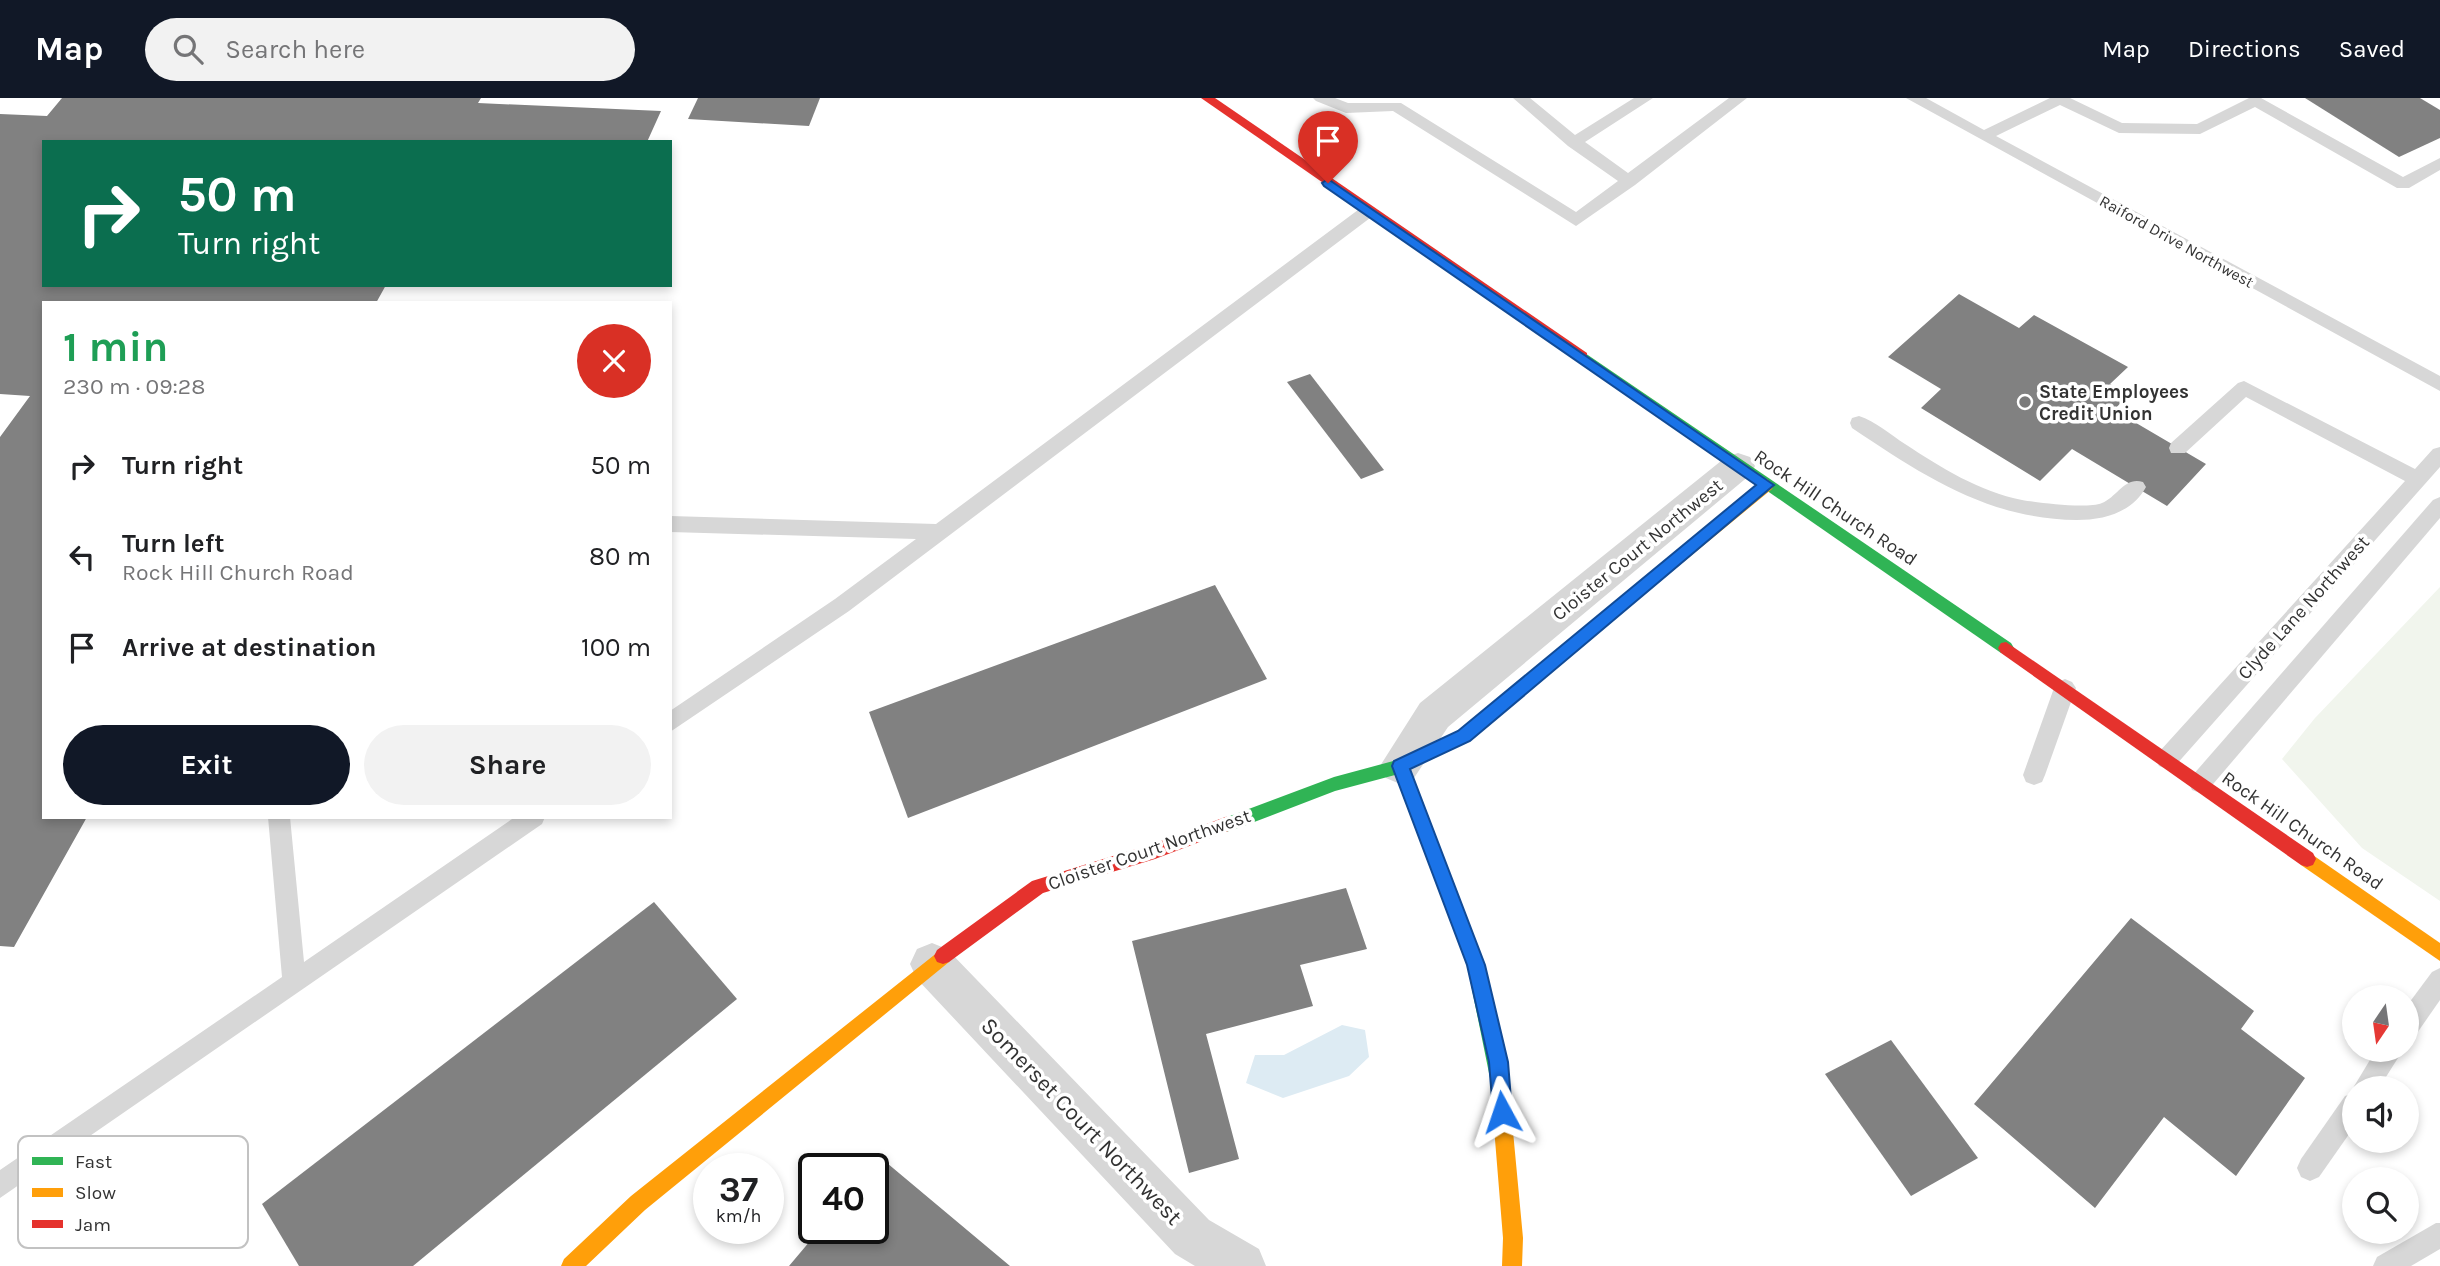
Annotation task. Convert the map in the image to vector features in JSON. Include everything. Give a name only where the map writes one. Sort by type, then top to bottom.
[{"type":"main road","name":"Rock Hill Church Road","points":[[1207,98],[2065,688],[2440,953]]},
{"type":"main road","name":"Cloister Court Northwest","points":[[571,1266],[638,1203],[932,964],[1038,887],[1155,851],[1334,784],[1400,766]]},
{"type":"main road","points":[[1400,766],[1476,965],[1491,1030],[1499,1075],[1513,1238],[1512,1266]]},
{"type":"street","name":"Cloister Court Northwest","points":[[1400,766],[1434,715],[1752,475]]},
{"type":"street","name":"Somerset Court Northwest","points":[[932,964],[1192,1237],[1242,1266]]},
{"type":"lane","points":[[1321,98],[1346,108],[1398,102],[1576,220],[1739,98]]},
{"type":"lane","points":[[1521,98],[1574,142],[1629,181]]},
{"type":"lane","points":[[1574,142],[1645,98]]},
{"type":"lane","name":"Raiford Drive Northwest","points":[[1914,98],[2440,384]]},
{"type":"lane","points":[[1984,136],[2061,98],[2119,128],[2200,129],[2255,100],[2403,184],[2440,163]]},
{"type":"lane","points":[[672,722],[842,604],[1368,211]]},
{"type":"lane","points":[[2178,448],[2244,388],[2418,479]]},
{"type":"lane","points":[[1859,423],[1952,483],[2033,510],[2066,513],[2105,510],[2136,487]]},
{"type":"lane","name":"Clyde Lane Northwest","points":[[2166,759],[2440,454]]},
{"type":"lane","points":[[2200,783],[2440,505]]},
{"type":"lane","points":[[672,524],[939,532]]},
{"type":"lane","points":[[2034,775],[2065,688]]},
{"type":"lane","points":[[279,819],[294,983]]},
{"type":"lane","points":[[71,1136],[531,819]]},
{"type":"lane","points":[[2419,1009],[2440,979]]},
{"type":"lane","points":[[2310,1168],[2342,1122]]},
{"type":"lane","points":[[0,1185],[18,1173]]},
{"type":"lane","points":[[2386,1266],[2440,1236]]},
{"type":"shaded area","points":[[2440,587],[2440,901],[2362,848],[2282,759],[2315,718]]},
{"type":"shaded area","points":[[1342,1025],[1365,1030],[1369,1057],[1349,1076],[1283,1098],[1246,1083],[1255,1055],[1284,1055]]},
{"type":"building","points":[[62,98],[481,98],[478,103],[661,111],[648,140],[42,140],[42,287],[385,287],[377,301],[42,301],[42,819],[86,819],[14,947],[0,946],[0,437],[30,396],[0,394],[0,114],[47,116]]},
{"type":"building","points":[[698,98],[820,98],[809,126],[688,119]]},
{"type":"building","points":[[2305,98],[2420,98],[2440,110],[2440,138],[2399,157]]},
{"type":"building","name":"State Employees Credit Union","points":[[1959,294],[2019,328],[2034,315],[2128,367],[2110,384],[2128,395],[2114,410],[2206,464],[2167,506],[2072,449],[2040,481],[1921,408],[1941,389],[1888,357]]},
{"type":"building","points":[[1310,374],[1384,470],[1361,479],[1287,382]]},
{"type":"building","points":[[1215,585],[1267,679],[908,818],[869,712]]},
{"type":"building","points":[[1346,888],[1367,949],[1300,965],[1313,1006],[1206,1034],[1239,1159],[1189,1173],[1132,941]]},
{"type":"building","points":[[654,902],[737,999],[413,1266],[299,1266],[262,1204]]},
{"type":"building","points":[[2131,918],[2254,1011],[2241,1029],[2305,1078],[2236,1176],[2164,1117],[2095,1208],[1974,1104]]},
{"type":"building","points":[[1891,1040],[1978,1158],[1911,1196],[1825,1074]]},
{"type":"building","points":[[889,1165],[1010,1266],[789,1266],[808,1244],[889,1244]]},
{"type":"traffic: fast","points":[[1582,356],[2006,648]]},
{"type":"traffic: fast","points":[[1228,824],[1334,784],[1400,766],[1464,736],[1602,621]]},
{"type":"traffic: fast","points":[[1400,766],[1476,965],[1499,1078]]},
{"type":"traffic: slow","points":[[1602,621],[1767,485]]},
{"type":"traffic: slow","points":[[2307,859],[2440,953]]},
{"type":"traffic: slow","points":[[571,1266],[638,1203],[943,956]]},
{"type":"traffic: slow","points":[[1499,1078],[1513,1238],[1512,1266]]},
{"type":"traffic: jam","points":[[1207,98],[1582,356]]},
{"type":"traffic: jam","points":[[2006,648],[2307,859]]},
{"type":"traffic: jam","points":[[943,956],[1038,887],[1155,851],[1228,824]]},
{"type":"place","name":"State Employees Credit Union","points":[[2025,402]]},
{"type":"route","points":[[1328,183],[1767,485],[1464,736],[1400,766],[1476,965],[1498,1062],[1502,1112]]}]
